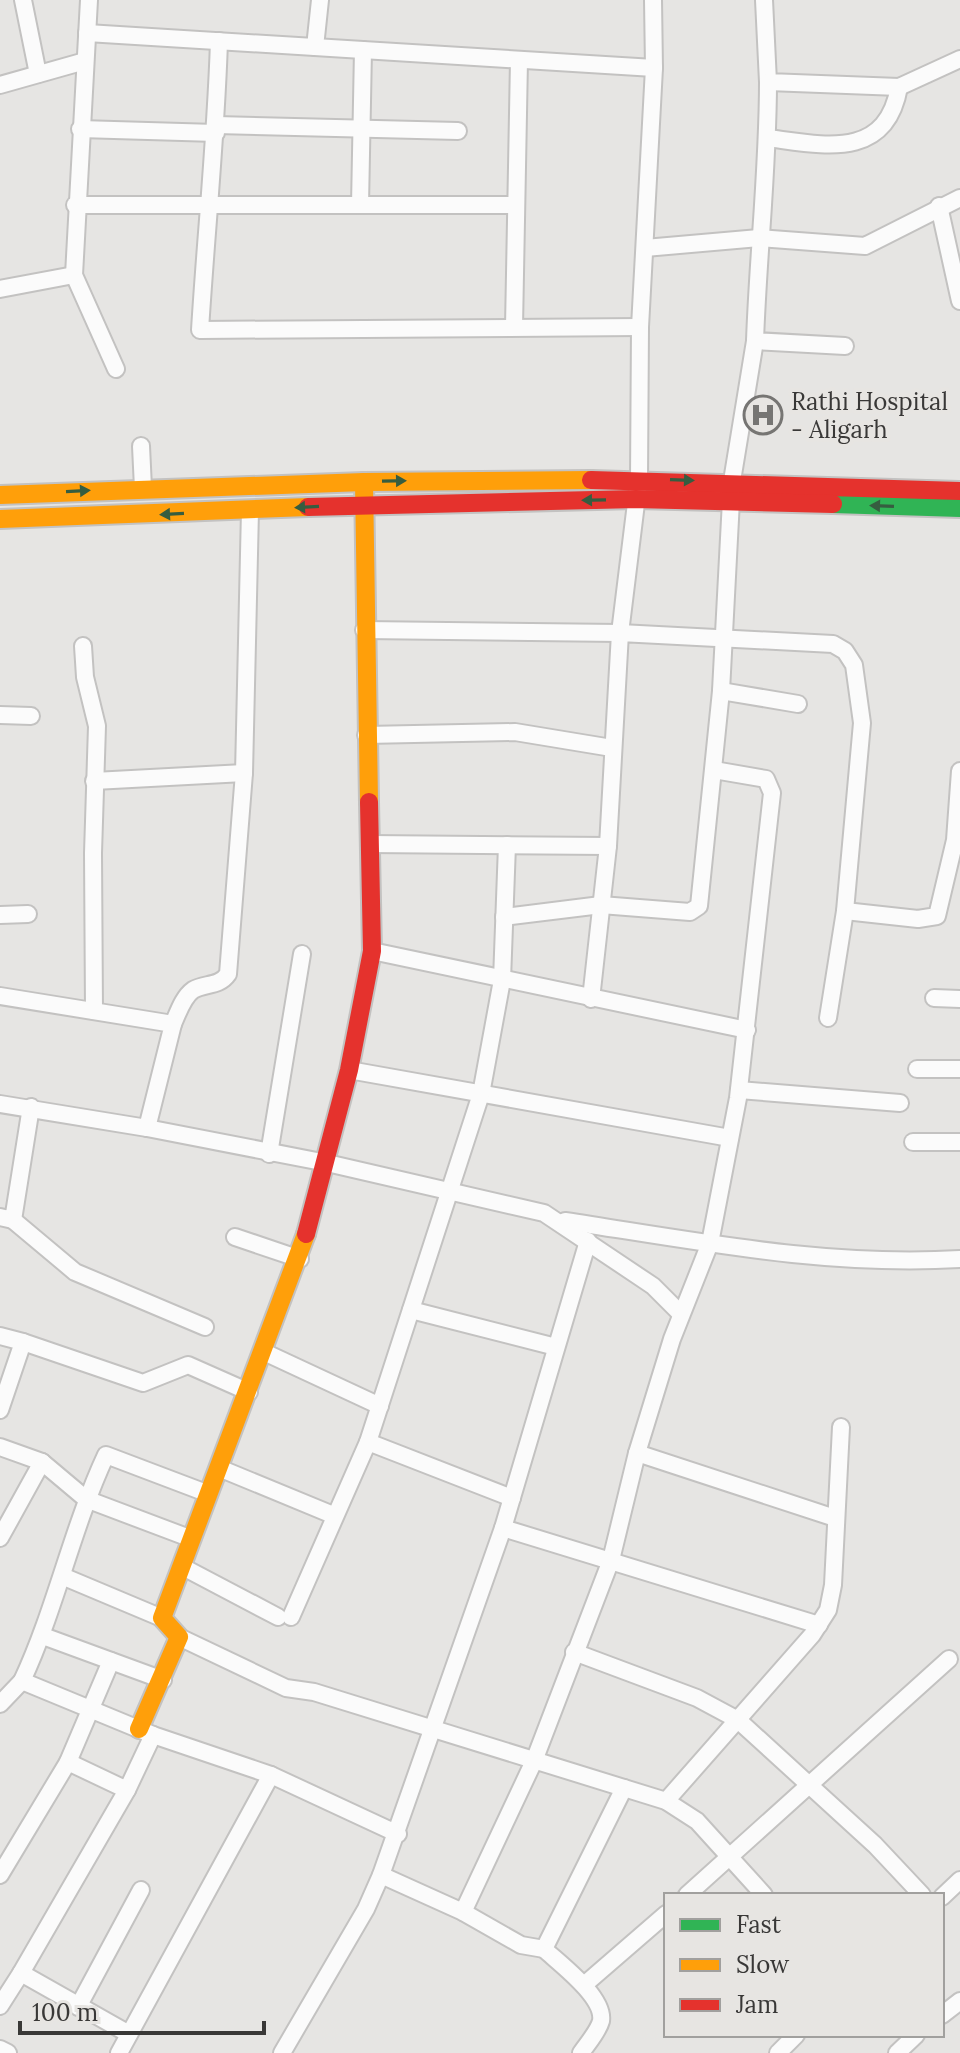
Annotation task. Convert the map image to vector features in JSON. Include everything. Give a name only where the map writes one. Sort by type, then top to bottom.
[{"type":"street","points":[[23,0],[38,74]]},
{"type":"street","points":[[89,0],[75,205],[74,275],[116,369]]},
{"type":"street","points":[[315,47],[320,0]]},
{"type":"street","points":[[591,999],[608,846],[620,633],[639,479],[640,327],[654,68],[653,0]]},
{"type":"street","points":[[504,917],[601,905],[690,912],[699,906],[721,691],[732,481],[755,341],[759,238],[767,183],[768,82],[764,0]]},
{"type":"street","points":[[87,33],[654,68]]},
{"type":"street","points":[[219,41],[216,129],[207,205],[200,330],[640,327]]},
{"type":"street","points":[[360,205],[363,50]]},
{"type":"street","points":[[768,82],[899,87],[960,59]]},
{"type":"street","points":[[514,327],[519,60]]},
{"type":"street","points":[[0,85],[85,61]]},
{"type":"street","points":[[767,138],[820,145],[852,144],[872,137],[895,107],[899,87]]},
{"type":"street","points":[[80,129],[361,128],[458,131]]},
{"type":"street","points":[[645,248],[759,238],[865,246],[960,198]]},
{"type":"street","points":[[75,205],[516,205]]},
{"type":"street","points":[[939,206],[960,301]]},
{"type":"street","points":[[0,289],[74,275]]},
{"type":"street","points":[[755,341],[845,346]]},
{"type":"street","points":[[141,446],[143,488]]},
{"type":"street","points":[[0,495],[364,482],[639,479],[960,491]]},
{"type":"street","points":[[162,1618],[300,1259],[349,1070],[372,951],[364,630],[364,482]]},
{"type":"street","points":[[0,519],[364,504],[636,499],[960,508]]},
{"type":"street","points":[[147,1128],[173,1024],[187,996],[195,988],[217,983],[228,974],[244,773],[250,510]]},
{"type":"street","points":[[364,630],[725,636],[823,642],[845,651],[854,665],[862,723],[845,911],[828,1018]]},
{"type":"street","points":[[83,646],[85,677],[97,726],[94,781],[94,1011]]},
{"type":"street","points":[[721,691],[798,704]]},
{"type":"street","points":[[0,715],[31,716]]},
{"type":"street","points":[[366,735],[515,732],[612,748]]},
{"type":"street","points":[[463,1912],[534,1761],[611,1560],[637,1453],[681,1314],[710,1243],[739,1090],[772,787],[769,781],[761,777],[714,770]]},
{"type":"street","points":[[845,911],[930,918],[937,916],[951,902],[960,771]]},
{"type":"street","points":[[94,781],[244,773]]},
{"type":"street","points":[[369,844],[608,846]]},
{"type":"street","points":[[181,1566],[284,1617],[333,1527],[333,1515],[368,1442],[453,1190],[481,1094],[502,980],[507,845]]},
{"type":"street","points":[[0,915],[28,914]]},
{"type":"street","points":[[372,951],[747,1030]]},
{"type":"street","points":[[269,1154],[302,954]]},
{"type":"street","points":[[0,996],[173,1024]]},
{"type":"street","points":[[934,998],[960,999]]},
{"type":"street","points":[[917,1069],[960,1069]]},
{"type":"street","points":[[349,1070],[730,1138]]},
{"type":"street","points":[[739,1090],[900,1103]]},
{"type":"street","points":[[0,1104],[31,1107],[327,1163],[544,1213],[653,1286],[681,1314]]},
{"type":"street","points":[[31,1107],[6,1219],[75,1272],[205,1327]]},
{"type":"street","points":[[913,1142],[960,1142]]},
{"type":"street","points":[[558,1220],[820,1258],[889,1263],[960,1259]]},
{"type":"street","points":[[235,1237],[300,1259]]},
{"type":"street","points":[[282,2053],[366,1909],[398,1834],[503,1528],[588,1241]]},
{"type":"street","points":[[411,1310],[556,1347]]},
{"type":"street","points":[[0,1336],[143,1383],[188,1365],[249,1392]]},
{"type":"street","points":[[0,1410],[23,1342]]},
{"type":"street","points":[[264,1352],[380,1406]]},
{"type":"street","points":[[666,1801],[819,1625],[831,1598],[841,1427]]},
{"type":"street","points":[[368,1442],[512,1498]]},
{"type":"street","points":[[0,1447],[42,1462],[86,1499],[192,1539]]},
{"type":"street","points":[[637,1453],[835,1518]]},
{"type":"street","points":[[0,1704],[22,1681],[43,1636],[86,1499],[106,1455],[209,1494]]},
{"type":"street","points":[[0,1538],[42,1462]]},
{"type":"street","points":[[219,1468],[333,1515]]},
{"type":"street","points":[[503,1528],[819,1625]]},
{"type":"street","points":[[62,1576],[162,1618],[179,1637],[286,1688],[314,1692],[433,1727],[666,1801],[697,1821],[762,1893]]},
{"type":"street","points":[[43,1636],[163,1680]]},
{"type":"street","points":[[0,2006],[127,1790],[179,1637]]},
{"type":"street","points":[[574,1652],[697,1698],[738,1720],[875,1845],[920,1893]]},
{"type":"street","points":[[689,1893],[949,1659]]},
{"type":"street","points":[[0,1875],[68,1762],[111,1661]]},
{"type":"street","points":[[22,1681],[146,1732],[271,1775],[398,1834]]},
{"type":"street","points":[[68,1762],[127,1790]]},
{"type":"street","points":[[119,2053],[271,1775]]},
{"type":"street","points":[[544,1949],[624,1788]]},
{"type":"street","points":[[381,1875],[463,1912],[521,1945],[544,1949],[584,1985],[599,2008],[601,2020],[581,2053]]},
{"type":"street","points":[[944,1895],[960,1880]]},
{"type":"street","points":[[78,2007],[141,1890]]},
{"type":"street","points":[[584,1985],[664,1916]]},
{"type":"street","points":[[21,1973],[129,2034]]},
{"type":"street","points":[[944,2013],[960,2001]]},
{"type":"street","points":[[778,2053],[794,2037]]},
{"type":"street","points":[[897,2053],[915,2037]]},
{"type":"street","points":[[0,2049],[8,2053]]},
{"type":"traffic: fast","points":[[833,504],[960,508]]},
{"type":"traffic: slow","points":[[0,495],[364,482],[591,480]]},
{"type":"traffic: slow","points":[[364,482],[369,802]]},
{"type":"traffic: slow","points":[[0,519],[308,507]]},
{"type":"traffic: slow","points":[[139,1729],[179,1637],[162,1618],[306,1234]]},
{"type":"traffic: jam","points":[[591,480],[960,491]]},
{"type":"traffic: jam","points":[[308,507],[636,499],[833,504]]},
{"type":"traffic: jam","points":[[306,1234],[349,1070],[372,951],[369,802]]},
{"type":"place","name":"Rathi Hospital - Aligarh","points":[[763,415]]}]
